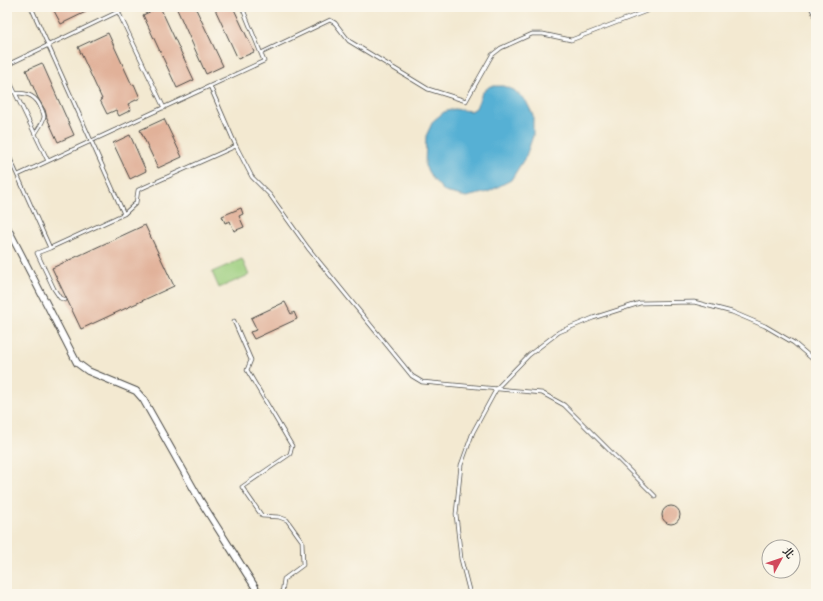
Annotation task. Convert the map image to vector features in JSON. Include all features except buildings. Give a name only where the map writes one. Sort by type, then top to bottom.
[{"type":"street","points":[[7,227],[77,363],[88,371],[136,391],[143,399],[200,500],[255,588]]},
{"type":"lane","points":[[31,7],[124,214]]},
{"type":"lane","points":[[116,7],[164,108]]},
{"type":"lane","points":[[7,65],[128,7]]},
{"type":"lane","points":[[18,175],[264,61],[242,7]]},
{"type":"lane","points":[[261,53],[330,20],[335,23],[349,40],[428,89],[466,101],[492,55],[501,48],[532,34],[543,34],[571,40],[657,7]]},
{"type":"lane","points":[[811,7],[816,18]]},
{"type":"lane","points":[[7,76],[48,162]]},
{"type":"lane","points":[[210,86],[236,146],[252,177],[270,195],[308,248],[412,376],[422,382],[542,393],[564,405],[655,496]]},
{"type":"lane","points":[[16,93],[30,95],[36,99],[40,106],[44,115],[35,134]]},
{"type":"lane","points":[[65,300],[60,298],[54,289],[37,253],[124,214],[136,203],[138,190],[236,146]]},
{"type":"lane","points":[[7,152],[50,248]]},
{"type":"lane","points":[[470,594],[461,559],[456,514],[461,464],[473,432],[497,388],[529,355],[559,332],[593,318],[640,303],[694,302],[732,312],[765,326],[794,343],[816,362]]},
{"type":"lane","points":[[234,321],[250,360],[246,370],[292,446],[290,454],[242,487],[262,516],[279,517],[287,520],[302,540],[303,566],[284,579],[282,594]]},
{"type":"lane","points":[[255,588],[266,594]]},
{"type":"green space","points":[[242,259],[249,275],[219,288],[212,272]]},
{"type":"water","points":[[490,86],[503,86],[514,90],[526,101],[533,115],[533,136],[526,156],[511,180],[488,192],[466,197],[445,192],[432,178],[425,166],[426,136],[433,121],[444,112],[454,109],[471,111],[476,108],[482,93]]}]
